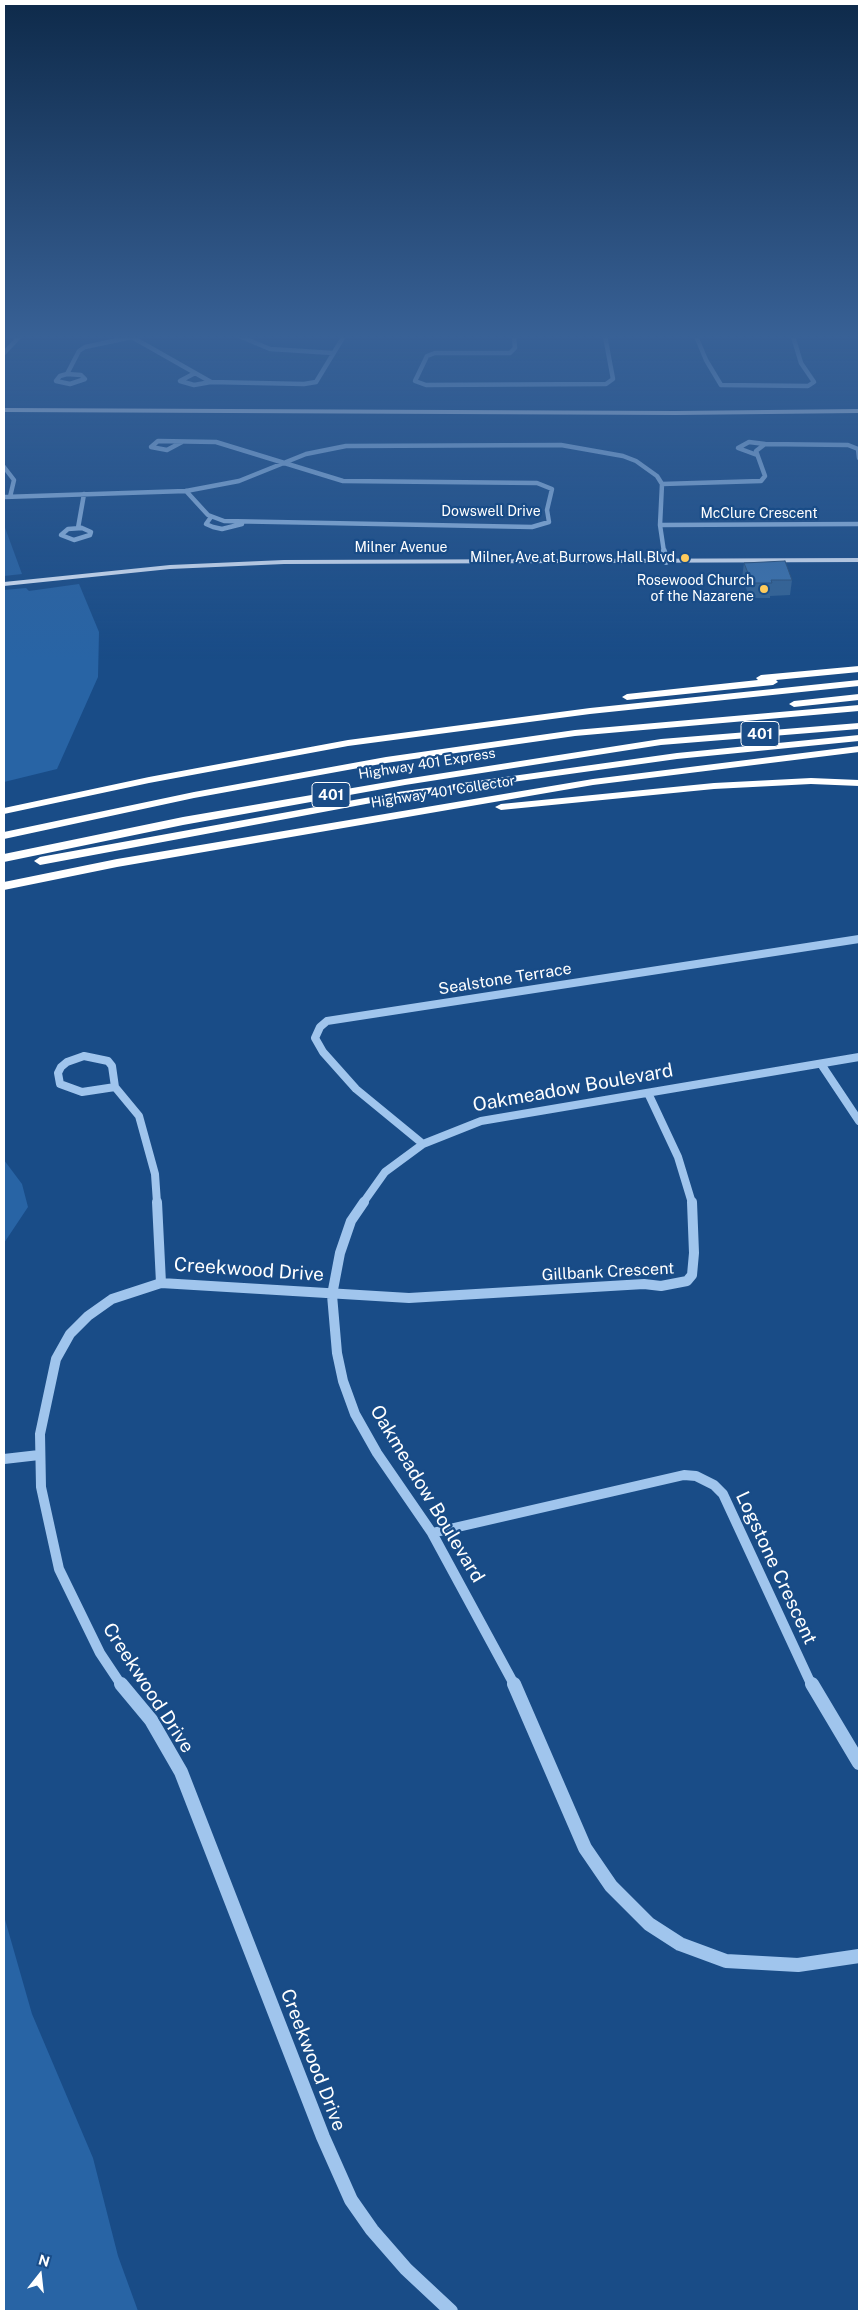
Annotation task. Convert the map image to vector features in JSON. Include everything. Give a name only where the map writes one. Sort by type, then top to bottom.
[{"type":"highway","points":[[705,687],[726,682],[859,669]]},
{"type":"highway","points":[[4,812],[149,780],[348,742],[397,730],[551,706],[705,687],[859,675]]},
{"type":"highway","points":[[348,742],[590,711],[859,683]]},
{"type":"highway","points":[[575,733],[666,718],[859,697]]},
{"type":"highway","name":"Highway 401 Express","points":[[4,836],[194,796],[386,760],[575,733],[859,708]]},
{"type":"highway","name":"Highway 401 Express","points":[[4,858],[183,821],[474,771],[661,742],[859,726]]},
{"type":"highway","points":[[4,867],[398,795],[677,756],[859,738]]},
{"type":"highway","name":"Highway 401 Collector","points":[[4,886],[126,861],[434,808],[704,766],[859,749]]},
{"type":"highway","points":[[434,808],[482,808],[714,786],[811,781],[859,783]]},
{"type":"main road","name":"Milner Avenue","points":[[4,584],[170,567],[284,562],[859,560]]},
{"type":"street","points":[[152,444],[151,447],[167,450],[178,444]]},
{"type":"street","points":[[223,444],[284,463]]},
{"type":"street","points":[[745,444],[738,448],[757,456],[756,450],[765,444]]},
{"type":"street","points":[[768,444],[848,445],[858,449],[859,458]]},
{"type":"street","points":[[4,497],[186,491],[239,481],[306,454],[333,447],[360,445],[561,445],[608,452],[636,461],[657,476],[662,484],[660,526],[666,562]]},
{"type":"street","name":"McClure Crescent","points":[[662,484],[758,482],[765,478],[757,456]]},
{"type":"street","name":"Dowswell Drive","points":[[186,491],[211,517],[245,523],[477,524],[532,527],[541,526],[549,522],[547,518],[552,489],[546,485],[343,481],[284,463]]},
{"type":"street","points":[[4,467],[14,480],[10,497]]},
{"type":"street","points":[[78,528],[84,494]]},
{"type":"street","name":"Dowswell Drive","points":[[211,517],[206,524],[222,529],[235,528],[245,523]]},
{"type":"street","name":"McClure Crescent","points":[[660,526],[859,524]]},
{"type":"street","points":[[78,528],[90,530],[91,534],[74,540],[61,535],[64,531],[78,528]]},
{"type":"street","name":"Sealstone Terrace","points":[[423,1144],[356,1089],[327,1057],[315,1038],[320,1027],[327,1021],[859,939]]},
{"type":"street","points":[[115,1087],[73,1091],[60,1084],[58,1073],[67,1062],[74,1058],[92,1056],[101,1058],[112,1066],[115,1087],[139,1116],[155,1174],[161,1283]]},
{"type":"street","name":"Oakmeadow Boulevard","points":[[859,1057],[481,1121],[423,1144],[385,1172],[355,1215],[340,1252],[332,1295],[337,1353],[343,1381],[355,1414],[377,1453],[432,1533],[522,1699],[563,1800],[585,1848],[611,1886],[649,1924],[680,1944],[726,1961],[798,1965],[859,1956]]},
{"type":"street","points":[[821,1064],[859,1121]]},
{"type":"street","name":"Gillbank Crescent","points":[[332,1295],[409,1298],[644,1284],[673,1286],[688,1281],[692,1275],[694,1260],[693,1209],[690,1191],[678,1157],[648,1093]]},
{"type":"street","name":"Creekwood Drive","points":[[332,1295],[161,1283],[112,1299],[88,1316],[70,1334],[56,1358],[40,1434],[41,1487],[59,1569],[100,1654],[116,1679],[151,1720],[181,1772],[323,2137],[351,2200],[372,2230],[406,2269],[452,2311]]},
{"type":"street","points":[[4,1459],[39,1456]]},
{"type":"street","name":"Logstone Crescent","points":[[432,1533],[684,1475],[696,1476],[714,1485],[723,1494],[814,1689],[859,1763]]},
{"type":"shaded area","points":[[4,525],[22,574],[4,576]]},
{"type":"shaded area","points":[[79,584],[99,632],[98,677],[57,769],[4,782],[4,590],[26,588],[29,591]]},
{"type":"shaded area","points":[[4,1160],[22,1184],[28,1207],[4,1243]]},
{"type":"shaded area","points":[[4,1916],[32,2014],[93,2158],[118,2256],[138,2311],[4,2311]]},
{"type":"building","points":[[785,561],[792,580],[771,580],[772,583],[752,583],[744,563]]},
{"type":"place","name":"Milner Ave at Burrows Hall Blvd","points":[[685,558]]},
{"type":"place","name":"Rosewood Church of the Nazarene","points":[[764,589]]}]
